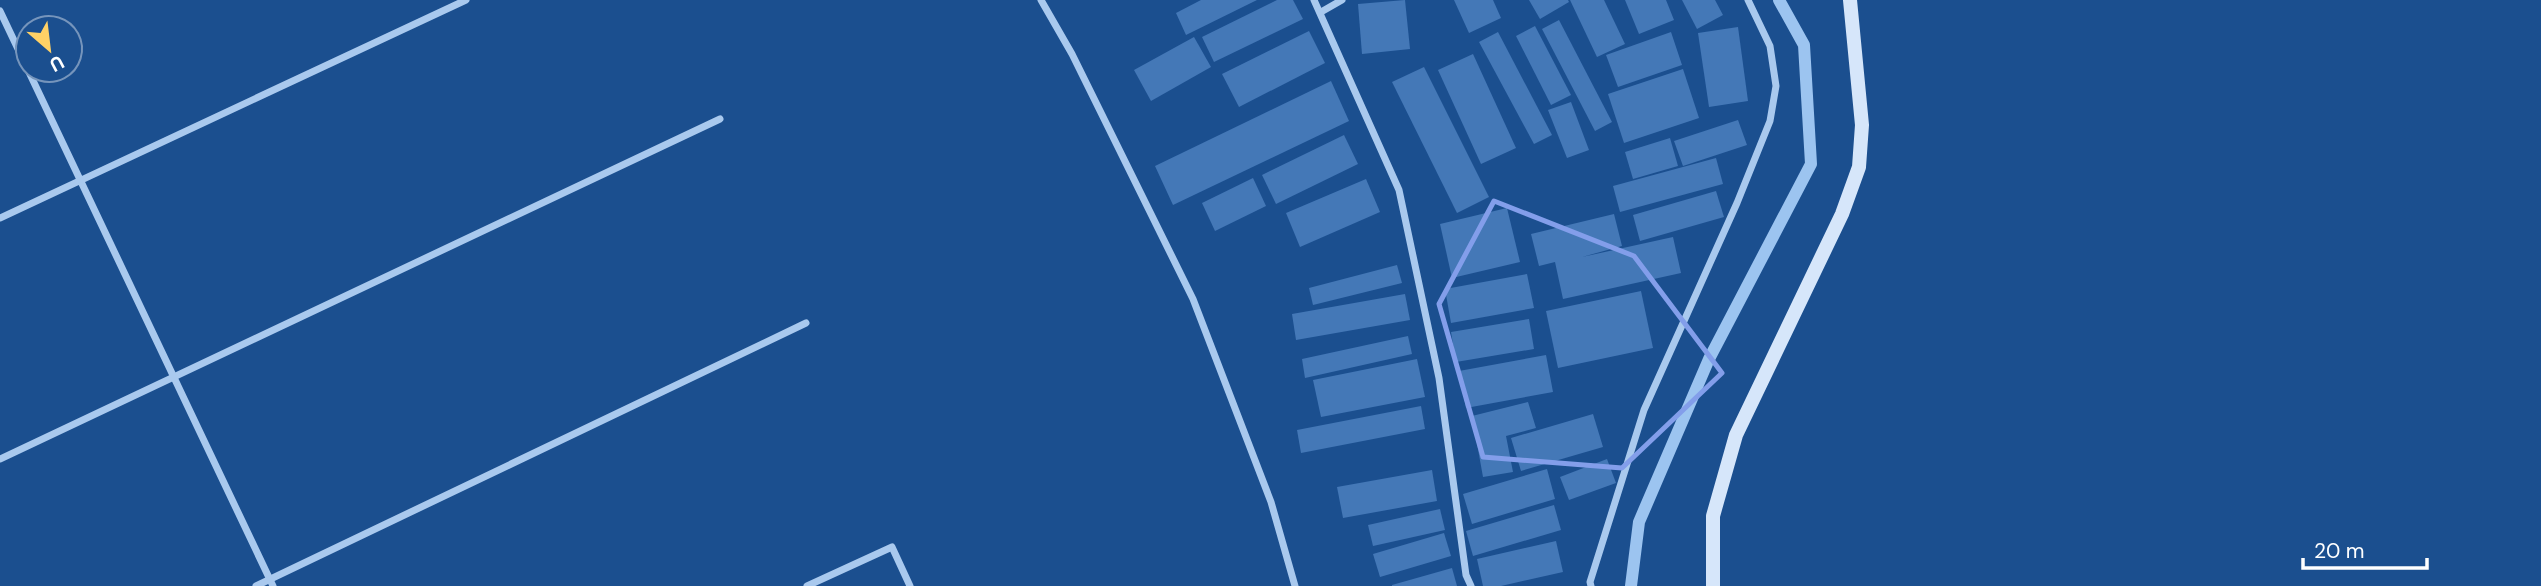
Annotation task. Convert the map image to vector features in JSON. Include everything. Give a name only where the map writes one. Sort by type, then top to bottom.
[{"type":"street","points":[[0,218],[466,0]]},
{"type":"street","points":[[1041,0],[1072,54],[1193,299],[1271,502],[1296,586]]},
{"type":"street","points":[[1314,0],[1399,190],[1440,378],[1466,575],[1471,586]]},
{"type":"street","points":[[1321,12],[1342,0]]},
{"type":"street","points":[[1591,586],[1590,582],[1644,410],[1737,203],[1770,121],[1776,86],[1770,46],[1748,0]]},
{"type":"street","points":[[1713,586],[1713,516],[1736,435],[1842,214],[1859,167],[1861,125],[1850,0]]},
{"type":"street","points":[[0,11],[271,583]]},
{"type":"street","points":[[0,459],[720,119]]},
{"type":"street","points":[[256,586],[271,583],[806,323]]},
{"type":"street","points":[[807,586],[892,547],[910,586]]},
{"type":"highlighted area","points":[[1494,201],[1634,256],[1722,373],[1622,468],[1483,457],[1439,304]]},
{"type":"building","points":[[1201,0],[1257,0],[1186,35],[1176,13]]},
{"type":"building","points":[[1277,0],[1293,0],[1303,19],[1214,62],[1202,37]]},
{"type":"building","points":[[1405,0],[1410,49],[1362,54],[1358,4]]},
{"type":"building","points":[[1454,0],[1493,0],[1501,18],[1469,33]]},
{"type":"building","points":[[1529,0],[1568,0],[1569,2],[1540,19]]},
{"type":"building","points":[[1570,0],[1604,0],[1625,44],[1597,57]]},
{"type":"building","points":[[1625,0],[1666,0],[1674,20],[1639,34]]},
{"type":"building","points":[[1682,0],[1715,0],[1723,15],[1697,29]]},
{"type":"building","points":[[1559,20],[1612,122],[1595,131],[1542,29]]},
{"type":"building","points":[[1535,26],[1571,95],[1551,105],[1516,36]]},
{"type":"building","points":[[1738,27],[1748,101],[1709,107],[1698,33]]},
{"type":"building","points":[[1309,31],[1325,63],[1239,107],[1222,74]]},
{"type":"building","points":[[1498,32],[1552,135],[1534,144],[1479,42]]},
{"type":"building","points":[[1671,32],[1682,65],[1618,87],[1606,55]]},
{"type":"building","points":[[1194,37],[1211,67],[1151,101],[1134,70]]},
{"type":"building","points":[[1473,54],[1516,148],[1481,164],[1438,70]]},
{"type":"building","points":[[1424,67],[1489,197],[1457,213],[1392,82]]},
{"type":"building","points":[[1683,69],[1699,118],[1624,143],[1608,94]]},
{"type":"building","points":[[1331,81],[1349,121],[1173,205],[1155,166]]},
{"type":"building","points":[[1571,102],[1589,150],[1567,158],[1548,110]]},
{"type":"building","points":[[1738,120],[1747,145],[1683,166],[1674,141]]},
{"type":"building","points":[[1344,135],[1358,164],[1276,204],[1262,175]]},
{"type":"building","points":[[1670,138],[1678,166],[1633,179],[1625,152]]},
{"type":"building","points":[[1716,158],[1723,184],[1620,212],[1613,186]]},
{"type":"building","points":[[1253,178],[1266,206],[1215,231],[1202,203]]},
{"type":"building","points":[[1366,179],[1380,212],[1300,247],[1286,213]]},
{"type":"building","points":[[1716,191],[1724,217],[1640,241],[1633,215]]},
{"type":"building","points":[[1507,208],[1520,262],[1452,278],[1440,224]]},
{"type":"building","points":[[1614,214],[1622,246],[1582,257],[1673,237],[1681,273],[1563,299],[1555,262],[1539,266],[1531,234]]},
{"type":"building","points":[[1397,265],[1402,283],[1313,305],[1309,288]]},
{"type":"building","points":[[1527,274],[1534,308],[1451,323],[1445,289]]},
{"type":"building","points":[[1641,291],[1653,348],[1558,368],[1546,311]]},
{"type":"building","points":[[1405,294],[1410,320],[1296,340],[1292,314]]},
{"type":"building","points":[[1529,319],[1534,349],[1456,362],[1451,332]]},
{"type":"building","points":[[1408,336],[1412,354],[1305,378],[1302,359]]},
{"type":"building","points":[[1546,355],[1553,392],[1466,408],[1459,371]]},
{"type":"building","points":[[1417,359],[1425,397],[1321,417],[1313,380]]},
{"type":"building","points":[[1528,402],[1536,428],[1506,436],[1513,472],[1483,477],[1472,416]]},
{"type":"building","points":[[1421,406],[1425,429],[1301,453],[1297,430]]},
{"type":"building","points":[[1593,414],[1603,447],[1521,471],[1511,438]]},
{"type":"building","points":[[1607,459],[1616,483],[1569,500],[1560,477]]},
{"type":"building","points":[[1547,469],[1555,499],[1472,524],[1463,494]]},
{"type":"building","points":[[1432,470],[1437,501],[1343,518],[1337,487]]},
{"type":"building","points":[[1554,505],[1561,530],[1473,556],[1466,531]]},
{"type":"building","points":[[1440,509],[1445,530],[1373,546],[1368,525]]},
{"type":"building","points":[[1444,533],[1451,556],[1380,577],[1373,554]]},
{"type":"building","points":[[1556,541],[1563,572],[1501,586],[1483,586],[1477,559]]},
{"type":"building","points":[[1452,568],[1457,586],[1392,586],[1392,585]]},
{"type":"waterway","points":[[1631,586],[1639,522],[1709,359],[1811,164],[1804,45],[1779,0]]}]
